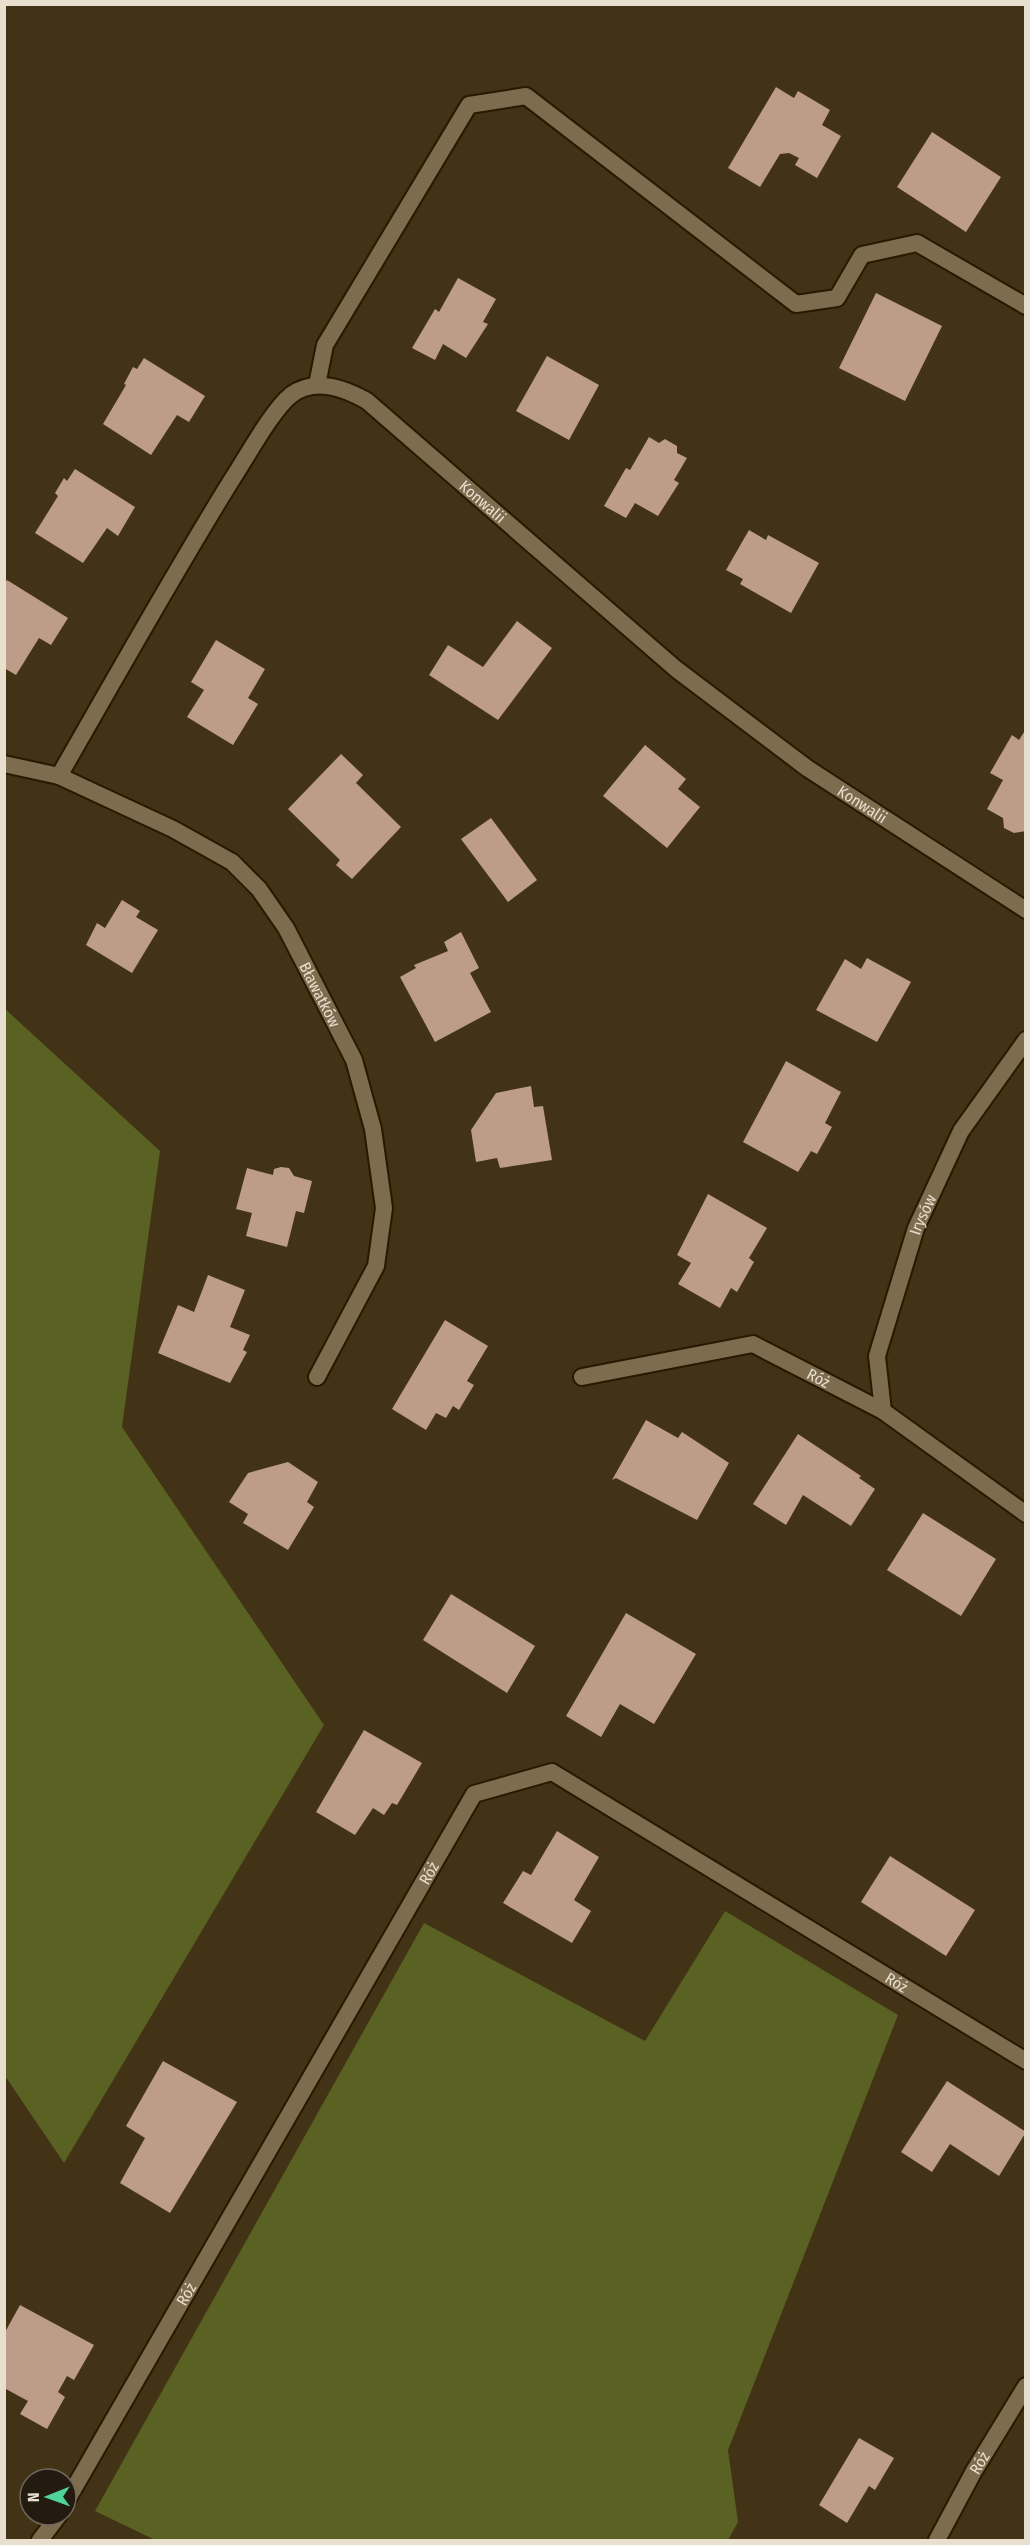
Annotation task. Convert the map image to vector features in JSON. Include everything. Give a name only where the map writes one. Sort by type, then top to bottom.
[{"type":"street","points":[[59,776],[188,550],[266,427],[291,395],[317,385],[326,345],[469,105],[526,96],[796,304],[837,298],[862,255],[917,243],[1026,306]]},
{"type":"street","name":"Konwalii","points":[[317,385],[344,388],[367,401],[676,669],[807,768],[1026,910]]},
{"type":"street","name":"Bławatków","points":[[4,764],[59,776],[173,829],[231,862],[259,889],[286,928],[354,1060],[373,1129],[384,1208],[376,1266],[317,1377]]},
{"type":"street","name":"Irysów","points":[[883,1411],[878,1356],[916,1228],[961,1131],[1026,1040]]},
{"type":"street","name":"Róż","points":[[582,1377],[753,1344],[883,1411],[1026,1514]]},
{"type":"street","name":"Róż","points":[[78,2481],[474,1794],[552,1772],[1026,2061]]},
{"type":"street","name":"Róż","points":[[937,2541],[974,2471],[1026,2386]]},
{"type":"street","points":[[40,2541],[50,2527]]},
{"type":"green space","points":[[4,1008],[160,1151],[122,1427],[324,1725],[64,2163],[5,2076]]},
{"type":"green space","points":[[725,1911],[898,2015],[728,2450],[738,2522],[728,2540],[155,2540],[95,2511],[424,1923],[645,2041]]},
{"type":"building","points":[[776,87],[794,98],[798,91],[830,110],[822,125],[841,136],[817,178],[795,165],[799,158],[789,153],[780,154],[760,187],[728,168]]},
{"type":"building","points":[[932,132],[1001,177],[966,232],[897,187]]},
{"type":"building","points":[[458,278],[496,299],[483,322],[488,324],[466,358],[443,344],[435,360],[412,348],[435,309],[439,312]]},
{"type":"building","points":[[876,293],[942,326],[905,401],[839,368]]},
{"type":"building","points":[[547,356],[599,385],[569,440],[516,411]]},
{"type":"building","points":[[144,358],[205,396],[189,422],[177,415],[151,455],[103,424],[126,385],[124,384],[133,367],[137,369]]},
{"type":"building","points":[[649,437],[659,443],[665,439],[677,446],[677,453],[687,458],[674,480],[679,483],[658,516],[635,503],[626,518],[604,506],[626,468],[630,470]]},
{"type":"building","points":[[75,469],[135,507],[118,536],[107,528],[83,563],[35,533],[58,496],[55,493],[64,478],[67,481]]},
{"type":"building","points":[[749,530],[766,540],[768,535],[819,563],[791,613],[740,584],[743,579],[726,570]]},
{"type":"building","points":[[7,580],[68,618],[51,645],[39,638],[16,675],[4,668],[4,584]]},
{"type":"building","points":[[517,621],[552,648],[498,720],[429,675],[448,645],[483,667]]},
{"type":"building","points":[[216,640],[265,669],[248,698],[258,704],[233,745],[187,717],[204,690],[191,682]]},
{"type":"building","points":[[1026,729],[1026,831],[1014,833],[1004,828],[1003,818],[987,809],[1003,780],[990,773],[1012,735],[1019,740]]},
{"type":"building","points":[[645,745],[686,779],[678,789],[700,807],[667,848],[603,796]]},
{"type":"building","points":[[341,754],[363,775],[356,783],[401,827],[352,879],[336,865],[340,860],[288,809]]},
{"type":"building","points":[[491,818],[537,880],[508,902],[461,839]]},
{"type":"building","points":[[122,900],[140,911],[136,917],[158,930],[132,973],[86,945],[97,923],[105,928]]},
{"type":"building","points":[[461,932],[479,968],[470,973],[491,1012],[435,1042],[400,977],[416,968],[414,965],[448,951],[444,942]]},
{"type":"building","points":[[867,958],[911,982],[877,1042],[816,1010],[845,959],[861,969]]},
{"type":"building","points":[[786,1061],[841,1092],[825,1123],[832,1127],[817,1154],[811,1151],[798,1172],[743,1142]]},
{"type":"building","points":[[531,1086],[534,1107],[543,1106],[552,1160],[500,1168],[497,1158],[476,1162],[471,1130],[496,1093]]},
{"type":"building","points":[[247,1168],[273,1175],[274,1169],[289,1168],[294,1176],[312,1181],[304,1213],[296,1211],[287,1247],[246,1236],[252,1213],[236,1209]]},
{"type":"building","points":[[708,1194],[767,1228],[749,1258],[754,1262],[737,1292],[731,1288],[720,1308],[678,1284],[691,1263],[677,1255]]},
{"type":"building","points":[[208,1275],[245,1290],[230,1327],[250,1335],[243,1350],[247,1352],[230,1383],[158,1353],[178,1305],[194,1312]]},
{"type":"building","points":[[445,1320],[488,1346],[467,1381],[474,1385],[459,1410],[453,1406],[446,1418],[436,1413],[426,1430],[392,1409]]},
{"type":"building","points":[[646,1420],[678,1438],[682,1432],[729,1463],[697,1520],[616,1478],[612,1480]]},
{"type":"building","points":[[798,1434],[861,1476],[859,1478],[875,1489],[851,1526],[803,1495],[786,1525],[753,1504]]},
{"type":"building","points":[[288,1462],[318,1482],[307,1502],[314,1507],[288,1550],[243,1523],[248,1514],[229,1502],[248,1473]]},
{"type":"building","points":[[923,1513],[996,1559],[961,1616],[887,1570]]},
{"type":"building","points":[[451,1594],[535,1646],[507,1693],[423,1640]]},
{"type":"building","points":[[626,1613],[696,1654],[654,1724],[620,1704],[601,1737],[566,1716]]},
{"type":"building","points":[[364,1730],[422,1763],[397,1805],[392,1803],[384,1815],[373,1808],[355,1835],[316,1812]]},
{"type":"building","points":[[557,1831],[599,1857],[574,1900],[591,1911],[572,1943],[503,1903],[523,1871],[531,1875]]},
{"type":"building","points":[[890,1856],[975,1910],[946,1956],[861,1902]]},
{"type":"building","points":[[163,2061],[237,2102],[170,2213],[120,2183],[145,2138],[126,2126]]},
{"type":"building","points":[[947,2081],[1026,2132],[999,2176],[950,2144],[932,2172],[901,2152]]},
{"type":"building","points":[[20,2305],[94,2345],[74,2380],[67,2376],[58,2392],[65,2397],[47,2429],[20,2414],[28,2401],[4,2388],[4,2334]]},
{"type":"building","points":[[859,2438],[894,2458],[875,2490],[869,2486],[847,2523],[819,2505]]}]
